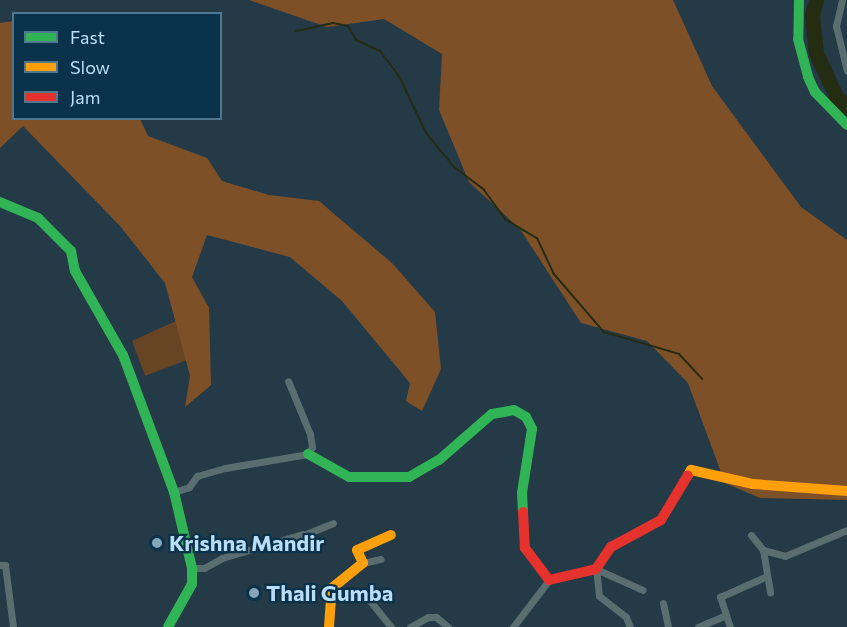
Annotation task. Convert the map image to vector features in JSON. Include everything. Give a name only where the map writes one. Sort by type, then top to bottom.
[{"type":"street","points":[[799,0],[798,39],[808,77],[815,92],[847,125]]},
{"type":"street","points":[[842,0],[836,26],[847,71]]},
{"type":"street","points":[[0,202],[38,218],[71,251],[75,271],[123,355],[174,492],[192,568],[192,584],[168,627]]},
{"type":"street","points":[[288,381],[310,434],[312,447],[308,454]]},
{"type":"street","points":[[174,492],[189,487],[197,476],[225,468],[308,454],[349,477],[409,477],[439,460],[492,414],[514,410],[526,417],[532,429],[522,493],[525,548],[549,580]]},
{"type":"street","points":[[630,627],[626,617],[599,596],[596,569],[611,547],[661,520],[692,470],[753,484],[847,491]]},
{"type":"street","points":[[192,568],[204,568],[222,558],[333,523]]},
{"type":"street","points":[[762,550],[784,556],[847,530]]},
{"type":"street","points":[[363,562],[357,550],[391,535]]},
{"type":"street","points":[[751,535],[762,550],[770,592]]},
{"type":"street","points":[[329,627],[332,588],[363,562],[381,559]]},
{"type":"street","points":[[0,565],[5,565],[13,627]]},
{"type":"street","points":[[513,627],[549,580],[596,569],[643,590]]},
{"type":"street","points":[[730,627],[720,597],[767,576]]},
{"type":"street","points":[[366,596],[392,627]]},
{"type":"street","points":[[663,603],[668,627]]},
{"type":"street","points":[[698,627],[726,615]]},
{"type":"street","points":[[410,627],[428,617],[436,617],[448,627]]},
{"type":"shaded area","points":[[249,0],[673,0],[712,86],[801,207],[847,240],[847,500],[760,498],[725,483],[688,383],[647,341],[581,323],[520,229],[469,182],[439,110],[442,54],[384,19],[327,27]]},
{"type":"shaded area","points":[[12,21],[12,120],[140,120],[148,136],[207,158],[222,181],[269,195],[319,201],[393,264],[435,312],[441,369],[422,411],[406,401],[410,383],[342,301],[290,257],[207,235],[192,277],[209,308],[211,385],[185,407],[190,376],[165,283],[120,226],[23,126],[0,148],[0,23]]},
{"type":"shaded area","points":[[178,320],[187,360],[145,376],[132,341]]},
{"type":"waterway","points":[[816,0],[812,15],[816,53],[836,96],[847,107]]},
{"type":"waterway","points":[[296,31],[333,23],[348,26],[356,40],[380,51],[400,78],[426,133],[454,167],[484,190],[505,219],[537,238],[553,273],[604,332],[679,354],[702,379]]},
{"type":"traffic: fast","points":[[799,0],[798,39],[808,77],[815,92],[847,125]]},
{"type":"traffic: fast","points":[[0,202],[38,218],[71,251],[75,271],[123,355],[174,492],[192,568],[192,584],[168,627]]},
{"type":"traffic: fast","points":[[308,454],[349,477],[409,477],[439,460],[492,414],[514,410],[526,417],[532,429],[522,493],[523,512]]},
{"type":"traffic: slow","points":[[688,475],[691,470],[753,484],[847,491]]},
{"type":"traffic: slow","points":[[329,627],[332,588],[363,563],[357,550],[391,535]]},
{"type":"traffic: jam","points":[[523,512],[525,548],[549,580],[596,569],[611,547],[661,520],[688,475]]},
{"type":"place","name":"Krishna Mandir","points":[[157,543]]},
{"type":"place","name":"Thali Gumba","points":[[254,593]]}]
